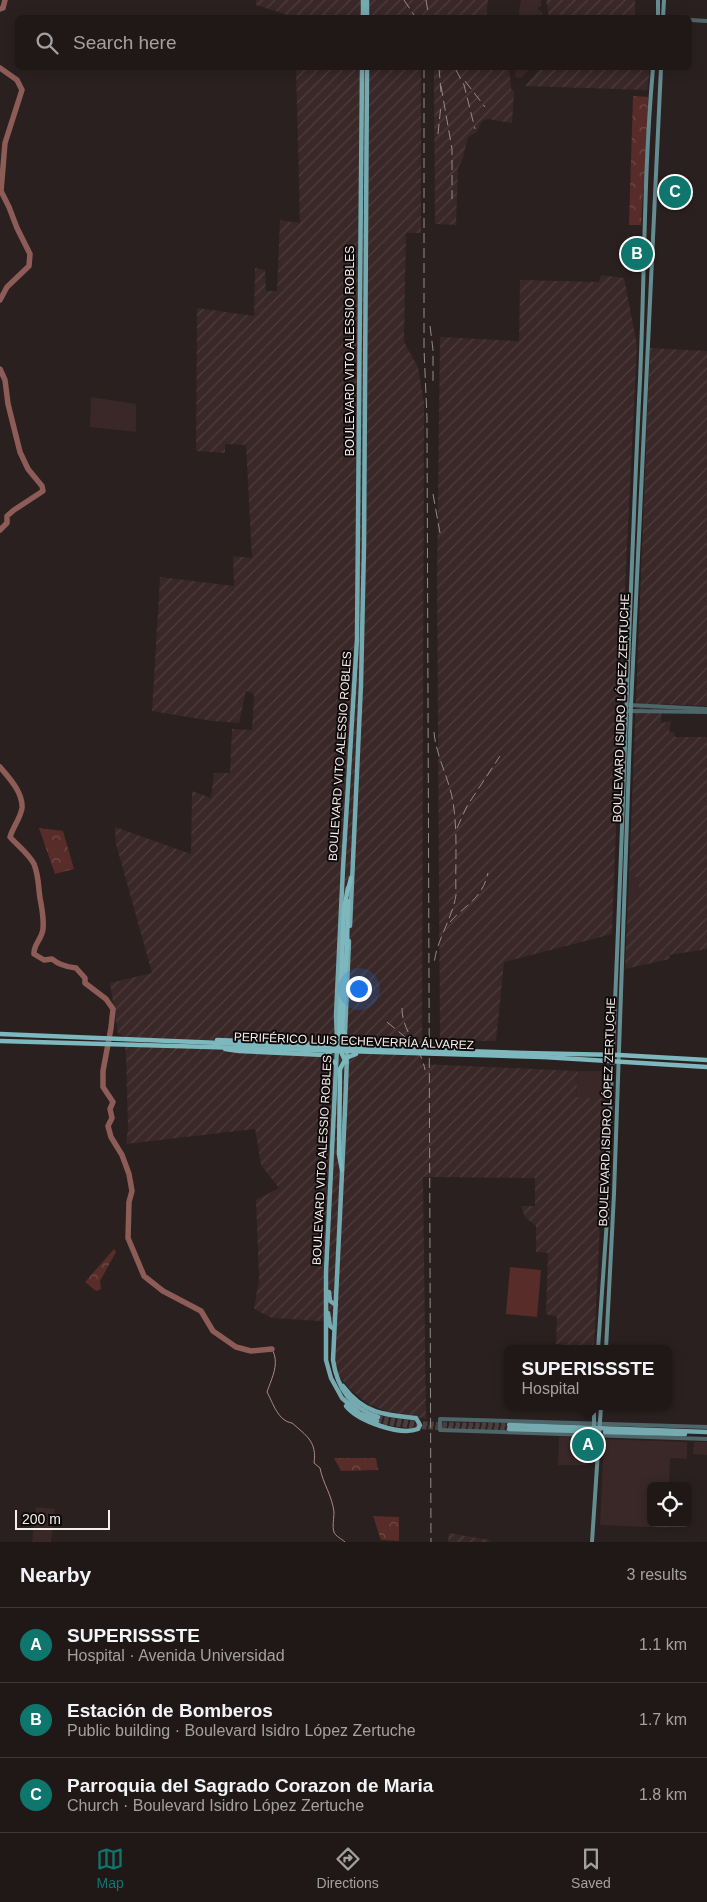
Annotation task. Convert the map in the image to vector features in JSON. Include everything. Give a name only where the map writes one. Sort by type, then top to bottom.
[{"type":"highway","points":[[346,1067],[337,1045],[344,909],[351,878]]},
{"type":"highway","points":[[348,888],[342,1030],[348,1041],[365,1050]]},
{"type":"highway","name":"PERIFÉRICO LUIS ECHEVERRÍA ÁLVAREZ","points":[[0,1034],[103,1038],[118,1042],[222,1047],[244,1046],[544,1055],[619,1054],[707,1060]]},
{"type":"highway","points":[[211,1042],[226,1040],[337,1045]]},
{"type":"highway","name":"PERIFÉRICO LUIS ECHEVERRÍA ÁLVAREZ","points":[[0,1041],[102,1044],[118,1042],[211,1042],[244,1046]]},
{"type":"highway","points":[[323,1044],[327,1048],[325,1055]]},
{"type":"highway","points":[[222,1047],[238,1051],[325,1055],[337,1045]]},
{"type":"highway","points":[[342,1170],[339,1154],[340,1069],[343,1062],[350,1056],[365,1050]]},
{"type":"highway","points":[[325,1055],[335,1063]]},
{"type":"highway","name":"PERIFÉRICO LUIS ECHEVERRÍA ÁLVAREZ","points":[[544,1055],[612,1062],[707,1067]]},
{"type":"main road","points":[[363,0],[363,15]]},
{"type":"main road","points":[[367,0],[367,15]]},
{"type":"main road","points":[[658,0],[658,15]]},
{"type":"main road","points":[[663,15],[664,0]]},
{"type":"main road","name":"BOULEVARD VITO ALESSIO ROBLES","points":[[362,70],[364,159]]},
{"type":"main road","name":"BOULEVARD VITO ALESSIO ROBLES","points":[[356,725],[343,868],[336,1015],[337,1045],[326,1272],[326,1360],[331,1378],[342,1398],[358,1413],[377,1419],[350,1401],[337,1378],[334,1360],[336,1275],[347,1056],[345,1033],[356,725],[364,567],[362,451],[363,253],[367,70]]},
{"type":"main road","name":"BOULEVARD ISIDRO LÓPEZ ZERTUCHE","points":[[606,1345],[619,1062],[625,705],[653,70]]},
{"type":"main road","name":"BOULEVARD ISIDRO LÓPEZ ZERTUCHE","points":[[598,1345],[607,1220],[612,1054],[631,711],[661,70]]},
{"type":"main road","points":[[638,431],[643,432]]},
{"type":"main road","points":[[635,488],[641,488]]},
{"type":"main road","points":[[633,537],[639,537]]},
{"type":"main road","points":[[337,1045],[347,1056]]},
{"type":"main road","points":[[335,1072],[346,1067],[349,1060],[355,1056]]},
{"type":"main road","points":[[326,1272],[332,1271],[336,1275]]},
{"type":"main road","points":[[326,1278],[330,1301],[336,1304]]},
{"type":"main road","points":[[326,1306],[330,1326],[334,1329]]},
{"type":"main road","points":[[337,1378],[356,1401],[364,1407],[379,1414],[416,1418],[420,1425],[416,1430],[410,1430],[371,1423],[352,1412],[342,1398]]},
{"type":"main road","points":[[594,1410],[597,1431]]},
{"type":"main road","points":[[592,1542],[597,1431],[600,1410]]},
{"type":"main road","points":[[509,1427],[707,1433]]},
{"type":"street","points":[[692,20],[707,21]]},
{"type":"street","points":[[625,705],[707,709]]},
{"type":"street","points":[[625,711],[707,712]]},
{"type":"street","points":[[707,1427],[597,1431],[440,1430],[440,1419],[597,1431],[707,1439]]},
{"type":"shaded area","points":[[256,0],[488,0],[486,15],[288,15],[256,5]]},
{"type":"shaded area","points":[[521,0],[541,0],[541,7],[538,7],[538,9],[543,15],[518,15]]},
{"type":"shaded area","points":[[546,0],[635,0],[635,15],[549,15]]},
{"type":"shaded area","points":[[296,70],[421,70],[421,233],[406,233],[404,342],[418,367],[424,403],[422,1064],[578,1071],[576,1097],[606,1099],[594,1345],[556,1344],[557,1317],[546,1314],[548,1253],[536,1252],[536,1226],[525,1217],[521,1206],[535,1206],[535,1178],[423,1177],[426,1419],[386,1411],[368,1404],[352,1391],[338,1376],[335,1363],[335,1322],[272,1318],[254,1309],[259,1279],[256,1200],[279,1188],[261,1165],[255,1129],[126,1144],[128,1128],[126,1056],[124,1036],[118,1034],[110,983],[152,973],[116,844],[115,827],[191,854],[192,791],[211,798],[214,773],[230,773],[232,729],[252,730],[254,694],[246,691],[239,723],[212,721],[152,711],[160,577],[234,586],[233,556],[252,558],[246,445],[225,444],[225,453],[196,451],[197,308],[254,316],[255,268],[265,270],[266,291],[277,291],[280,220],[300,223]]},
{"type":"shaded area","points":[[434,70],[509,70],[511,89],[514,91],[512,123],[488,119],[482,121],[477,132],[468,137],[462,161],[458,168],[456,225],[435,224]]},
{"type":"shaded area","points":[[516,70],[530,70],[521,78],[515,77]]},
{"type":"shaded area","points":[[538,70],[650,70],[647,90],[525,86]]},
{"type":"shaded area","points":[[601,275],[624,278],[637,345],[625,587],[612,934],[504,962],[496,1041],[440,1041],[437,579],[440,337],[519,341],[520,280],[599,282]]},
{"type":"shaded area","points":[[650,348],[707,351],[707,706],[662,704],[661,723],[671,721],[669,732],[674,732],[675,737],[707,737],[707,949],[669,955],[670,959],[625,969],[628,899],[638,899],[639,877],[629,877]]},
{"type":"shaded area","points":[[91,397],[136,404],[136,432],[90,427]]},
{"type":"shaded area","points":[[629,877],[639,877],[638,900],[628,899]]},
{"type":"shaded area","points":[[578,1071],[603,1071],[606,1075],[606,1099],[576,1098]]},
{"type":"shaded area","points":[[559,1437],[590,1437],[588,1465],[558,1465]]},
{"type":"shaded area","points":[[604,1439],[687,1442],[687,1459],[670,1458],[669,1482],[647,1482],[647,1527],[669,1528],[600,1525]]},
{"type":"shaded area","points":[[694,1442],[707,1442],[707,1455],[693,1454]]},
{"type":"shaded area","points":[[36,1507],[55,1509],[51,1542],[32,1542]]},
{"type":"shaded area","points":[[449,1533],[489,1540],[489,1542],[448,1542]]},
{"type":"green space","points":[[633,96],[648,97],[645,186],[643,190],[641,225],[629,225]]},
{"type":"green space","points":[[39,828],[63,831],[74,869],[55,874]]},
{"type":"green space","points":[[114,1249],[116,1252],[100,1281],[101,1289],[96,1291],[85,1282]]},
{"type":"green space","points":[[510,1267],[541,1270],[537,1317],[506,1314]]},
{"type":"green space","points":[[334,1458],[376,1458],[378,1470],[341,1471]]},
{"type":"green space","points":[[373,1516],[399,1517],[399,1541],[381,1540]]},
{"type":"waterway","points":[[0,9],[3,8],[5,0]]},
{"type":"waterway","points":[[0,68],[17,80],[22,90],[5,143],[1,191],[30,254],[29,266],[7,287],[0,300]]},
{"type":"waterway","points":[[0,369],[5,380],[8,404],[20,452],[28,469],[42,486],[43,491],[7,516],[7,523],[0,530]]},
{"type":"waterway","points":[[0,767],[15,786],[22,802],[21,811],[10,837],[32,860],[38,877],[43,925],[34,954],[44,960],[52,959],[57,963],[76,968],[85,978],[85,983],[106,999],[113,1009],[103,1071],[103,1087],[113,1102],[110,1109],[112,1118],[108,1126],[111,1137],[122,1155],[129,1174],[132,1191],[129,1202],[128,1238],[144,1276],[163,1291],[201,1311],[213,1331],[236,1347],[251,1351],[272,1349]]},
{"type":"waterway","points":[[272,1349],[275,1365],[267,1392],[283,1419],[292,1423],[310,1440],[314,1450],[314,1463],[320,1468],[333,1506],[334,1532],[345,1542]]},
{"type":"tunnel","points":[[378,1417],[427,1424],[509,1425]]},
{"type":"tunnel","points":[[377,1421],[426,1427],[509,1429]]},
{"type":"railway","points":[[404,0],[414,15]]},
{"type":"railway","points":[[426,0],[428,15]]},
{"type":"railway","points":[[424,70],[431,1542]]},
{"type":"railway","points":[[439,70],[441,92]]},
{"type":"railway","points":[[456,70],[464,85],[475,129]]},
{"type":"railway","points":[[465,81],[485,107]]},
{"type":"railway","points":[[441,86],[452,149],[452,199]]},
{"type":"railway","points":[[438,134],[441,105]]},
{"type":"railway","points":[[430,326],[433,350],[433,384]]},
{"type":"railway","points":[[433,494],[440,533]]},
{"type":"railway","points":[[434,732],[437,750],[453,802],[456,848],[456,895],[435,956],[434,965]]},
{"type":"railway","points":[[457,828],[467,806],[500,756]]},
{"type":"railway","points":[[450,922],[478,895],[488,873]]},
{"type":"railway","points":[[402,1008],[405,1025],[420,1054],[425,1070]]},
{"type":"railway","points":[[387,1022],[410,1041]]},
{"type":"place","name":"Parroquia del Sagrado Corazon de Maria","points":[[675,192]]},
{"type":"place","name":"Estación de Bomberos","points":[[637,254]]},
{"type":"place","name":"SUPERISSSTE","points":[[588,1445]]}]
